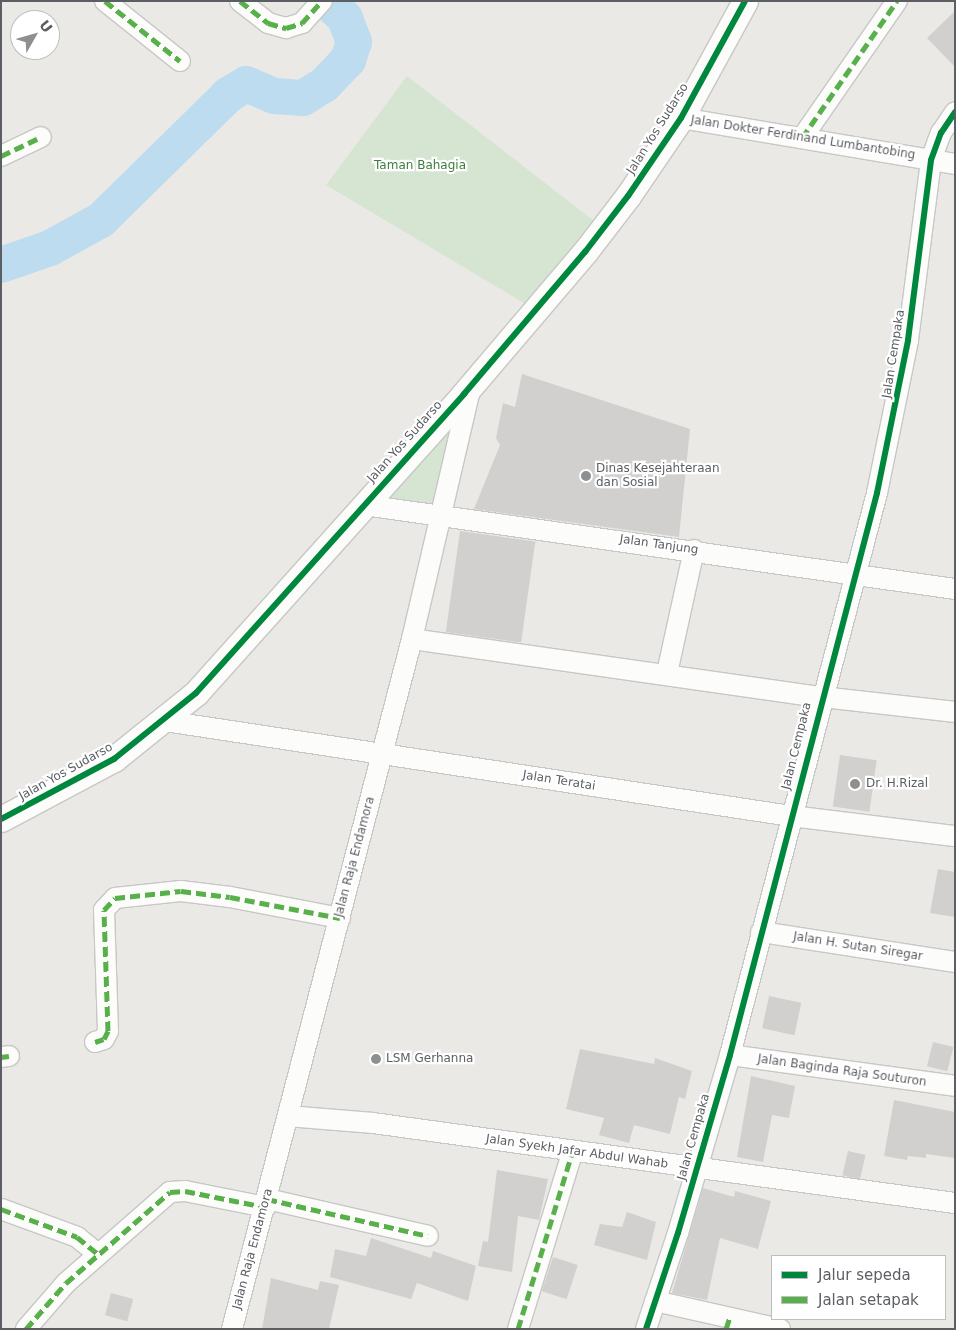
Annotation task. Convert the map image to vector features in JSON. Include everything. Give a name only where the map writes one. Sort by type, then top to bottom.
[{"type":"street","points":[[105,1],[180,60]]},
{"type":"street","points":[[240,1],[276,26],[293,27],[316,9]]},
{"type":"street","name":"Jalan Yos Sudarso","points":[[1,820],[114,759],[164,722],[196,693],[472,384],[585,252],[628,196],[681,118],[745,1]]},
{"type":"street","points":[[802,138],[897,1]]},
{"type":"street","name":"Jalan Cempaka","points":[[646,1329],[697,1169],[730,1055],[855,575],[901,384],[931,160],[941,133],[955,112]]},
{"type":"street","name":"Jalan Dokter Ferdinand Lumbantobing","points":[[681,118],[955,164]]},
{"type":"street","points":[[1,156],[41,137]]},
{"type":"street","name":"Jalan Raja Endamora","points":[[232,1329],[383,754],[472,384]]},
{"type":"street","name":"Jalan Tanjung","points":[[364,505],[694,550],[955,590]]},
{"type":"street","points":[[667,674],[694,550]]},
{"type":"street","points":[[412,639],[822,697],[955,712]]},
{"type":"street","name":"Jalan Teratai","points":[[164,722],[791,816],[955,836]]},
{"type":"street","points":[[95,1042],[104,1039],[108,1031],[104,910],[115,898],[181,891],[230,897],[340,918]]},
{"type":"street","name":"Jalan H. Sutan Siregar","points":[[761,932],[955,962]]},
{"type":"street","name":"Jalan Baginda Raja Souturon","points":[[730,1055],[955,1086]]},
{"type":"street","name":"Jalan Syekh Jafar Abdul Wahab","points":[[288,1116],[373,1123],[572,1153],[955,1203]]},
{"type":"street","points":[[518,1329],[572,1153]]},
{"type":"street","points":[[26,1329],[66,1283],[170,1192],[184,1190],[266,1203],[428,1236]]},
{"type":"street","points":[[1,1209],[70,1234],[98,1254]]},
{"type":"street","points":[[655,1301],[728,1323],[780,1329]]},
{"type":"green space","name":"Taman Bahagia","points":[[407,76],[594,221],[529,306],[326,185]]},
{"type":"green space","points":[[465,395],[438,511],[371,502]]},
{"type":"building","points":[[955,11],[955,67],[927,38]]},
{"type":"building","name":"Dinas Kesejahteraan dan Sosial","points":[[522,374],[690,429],[679,537],[474,509],[500,445],[496,438],[503,403],[515,407]]},
{"type":"building","points":[[460,531],[535,542],[521,643],[446,632]]},
{"type":"building","name":"Dr. H.Rizal","points":[[840,755],[877,760],[869,812],[833,806]]},
{"type":"building","points":[[938,869],[955,872],[955,917],[930,913]]},
{"type":"building","points":[[769,996],[801,1003],[794,1035],[762,1028]]},
{"type":"building","points":[[933,1042],[953,1047],[947,1071],[927,1066]]},
{"type":"building","points":[[580,1049],[654,1064],[655,1058],[692,1071],[685,1099],[679,1097],[670,1134],[634,1125],[629,1143],[599,1135],[604,1118],[566,1109]]},
{"type":"building","points":[[751,1076],[795,1086],[789,1118],[772,1115],[763,1162],[737,1157]]},
{"type":"building","points":[[894,1100],[955,1112],[955,1158],[926,1154],[926,1158],[908,1156],[907,1160],[884,1156]]},
{"type":"building","points":[[848,1151],[866,1155],[860,1179],[842,1175]]},
{"type":"building","points":[[497,1170],[548,1179],[539,1220],[518,1216],[512,1272],[478,1266],[483,1241],[488,1242]]},
{"type":"building","points":[[703,1188],[734,1197],[735,1191],[771,1201],[758,1249],[720,1238],[707,1300],[672,1293]]},
{"type":"building","points":[[627,1212],[656,1222],[647,1260],[594,1245],[600,1224],[622,1227]]},
{"type":"building","points":[[371,1238],[431,1258],[433,1251],[476,1266],[468,1301],[417,1283],[411,1299],[330,1277],[335,1249],[366,1256]]},
{"type":"building","points":[[553,1257],[578,1265],[567,1299],[542,1291]]},
{"type":"building","points":[[271,1278],[318,1290],[320,1281],[339,1285],[329,1329],[262,1329]]},
{"type":"building","points":[[111,1293],[133,1299],[127,1321],[105,1315]]},
{"type":"waterway","points":[[1,265],[50,248],[101,220],[228,95],[246,84],[274,96],[303,98],[324,85],[348,60],[354,42],[345,18],[327,1]]},
{"type":"marked path","points":[[105,1],[180,61]]},
{"type":"marked path","points":[[240,1],[268,23],[286,28],[302,23],[322,1]]},
{"type":"marked path","points":[[802,138],[897,1]]},
{"type":"marked path","points":[[1,156],[41,137]]},
{"type":"marked path","points":[[95,1042],[104,1039],[108,1031],[104,910],[115,898],[181,891],[230,897],[340,918]]},
{"type":"marked path","points":[[1,1057],[9,1056]]},
{"type":"marked path","points":[[518,1329],[572,1153]]},
{"type":"marked path","points":[[26,1329],[66,1283],[170,1192],[185,1191],[265,1207]]},
{"type":"marked path","points":[[267,1199],[428,1236]]},
{"type":"marked path","points":[[1,1209],[77,1237],[98,1254]]},
{"type":"marked path","points":[[726,1329],[730,1317]]},
{"type":"cycle path","points":[[1,819],[114,759],[196,693],[464,394],[585,252],[628,196],[681,118],[745,1]]},
{"type":"cycle path","points":[[646,1329],[678,1233],[730,1055],[877,493],[908,340],[931,160],[941,133],[955,112]]},
{"type":"place","name":"Dinas Kesejahteraan dan Sosial","points":[[586,476]]},
{"type":"place","name":"Dr. H.Rizal","points":[[855,784]]},
{"type":"place","name":"LSM Gerhanna","points":[[376,1059]]}]
